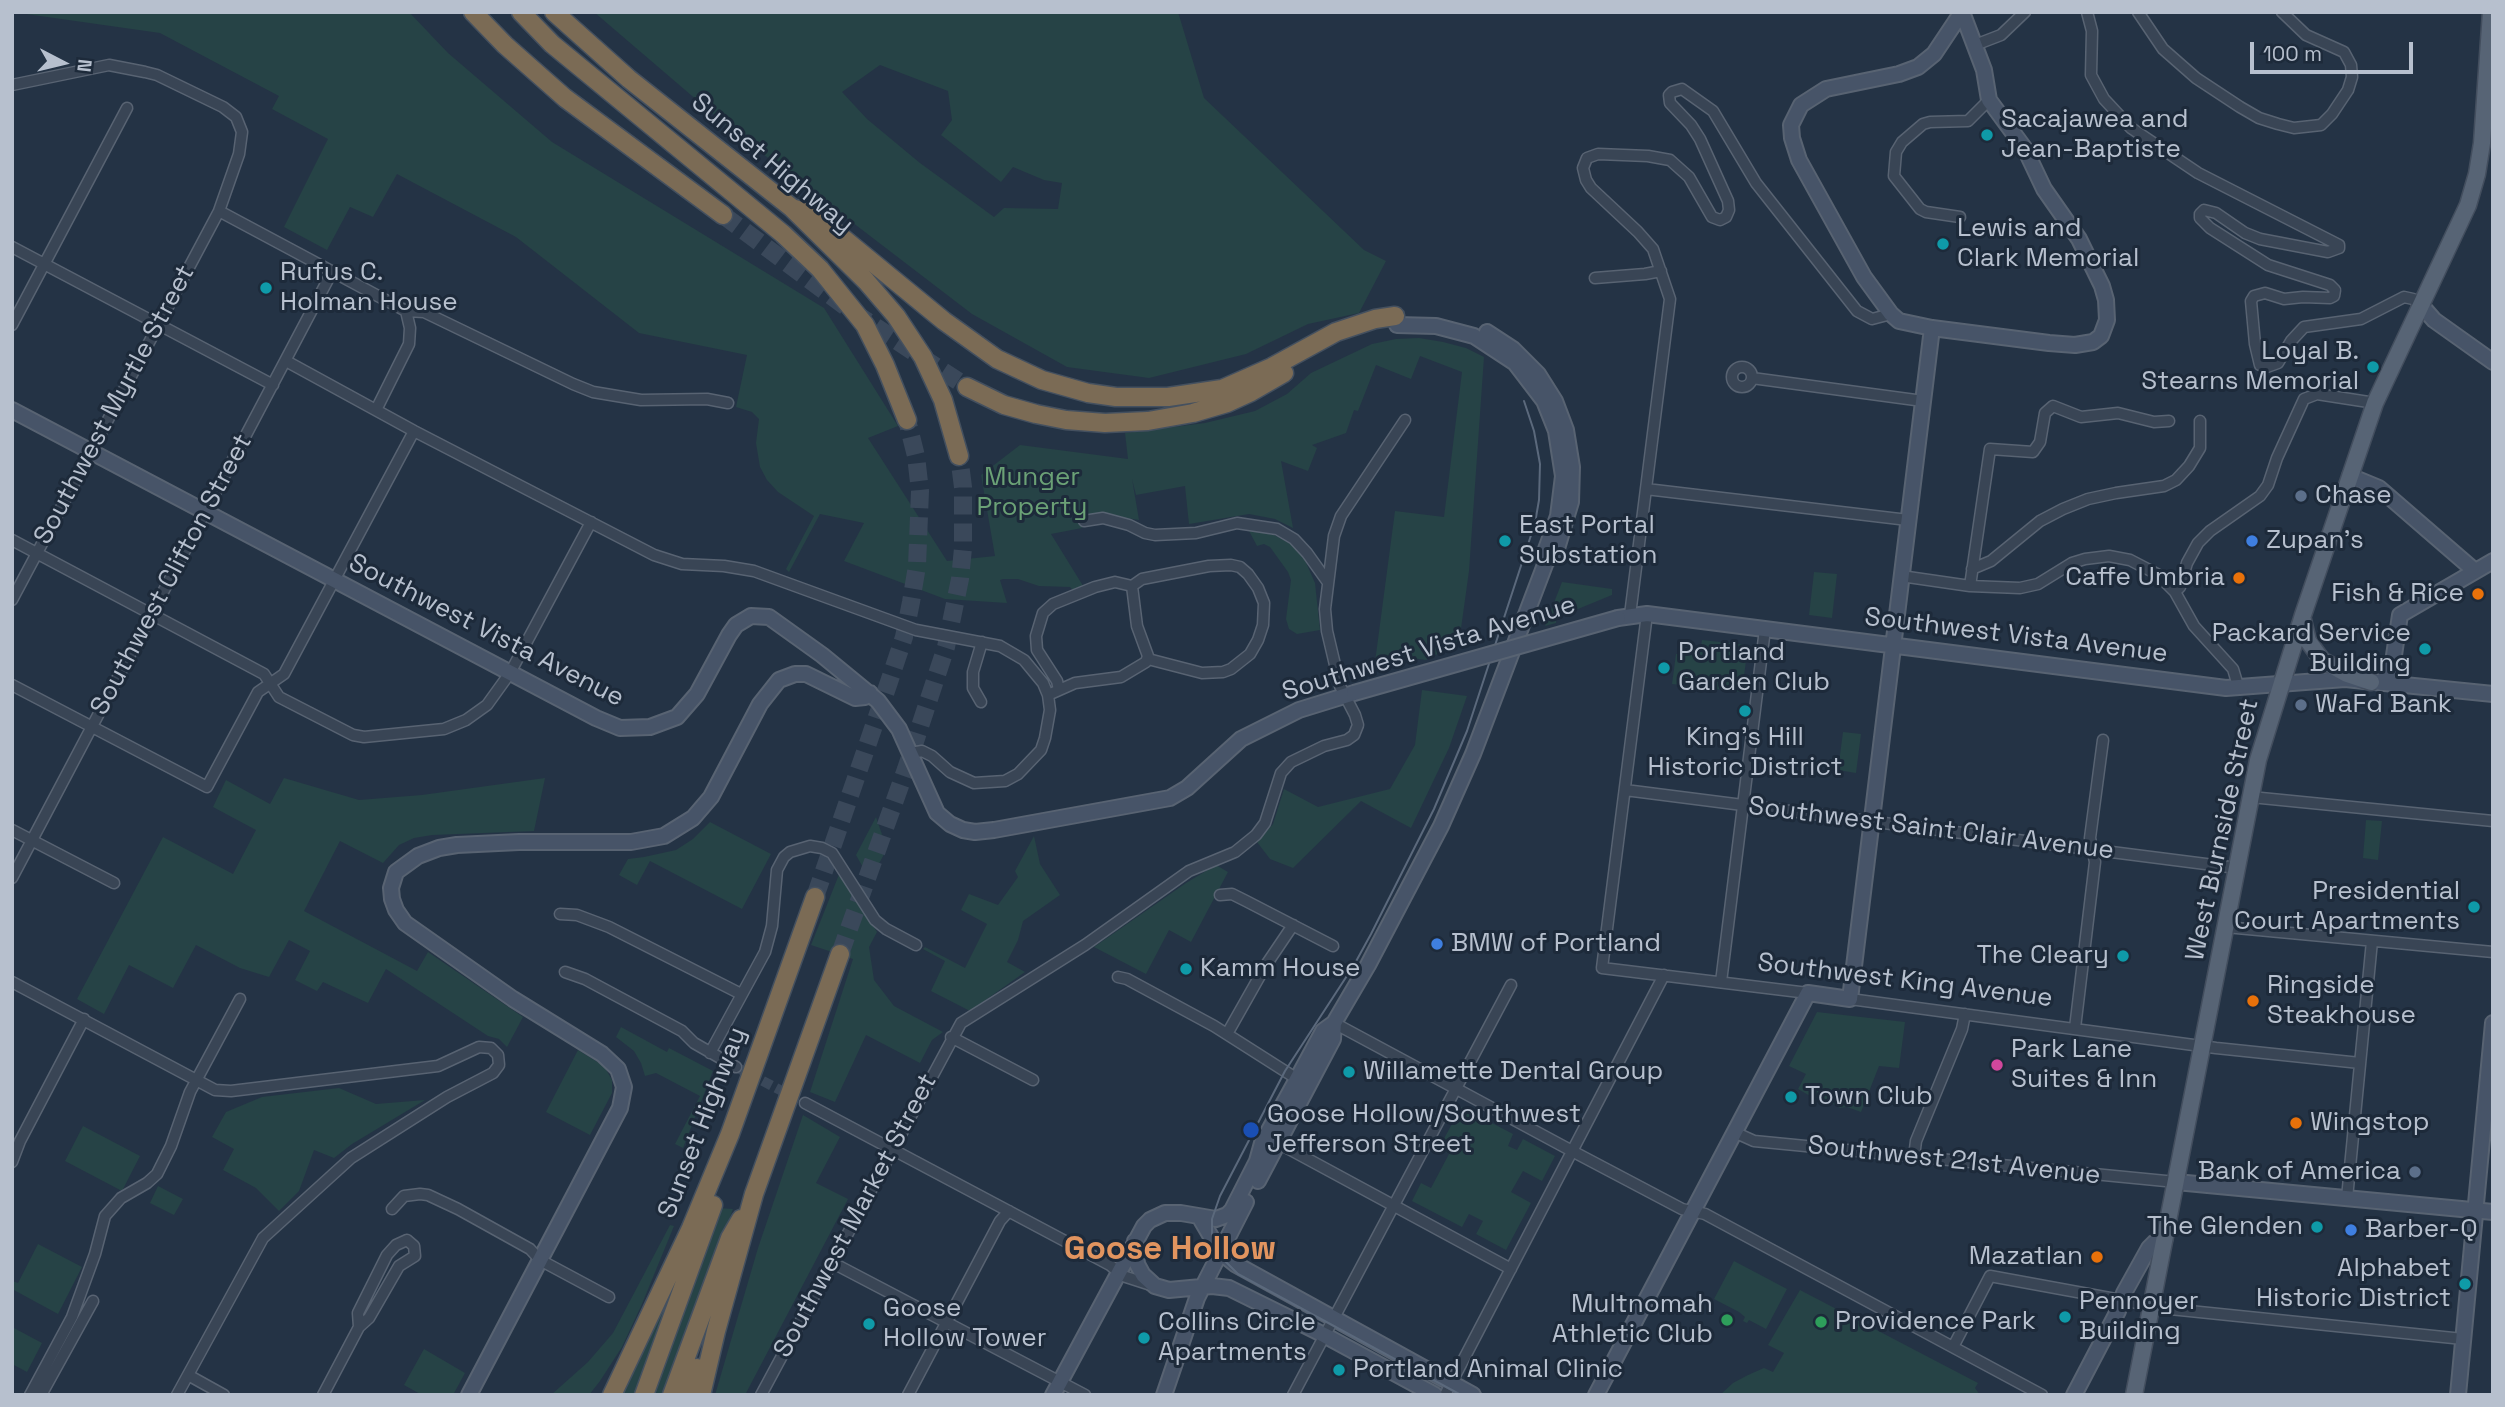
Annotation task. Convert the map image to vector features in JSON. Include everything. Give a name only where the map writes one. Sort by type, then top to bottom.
[{"type":"highway","points":[[473,12],[565,99],[723,215]]},
{"type":"highway","name":"Sunset Highway","points":[[521,12],[552,44],[772,225],[820,270],[864,325],[886,365],[908,420]]},
{"type":"highway","name":"Sunset Highway","points":[[554,12],[629,79],[792,208],[866,281],[896,316],[923,357],[943,400],[959,457]]},
{"type":"highway","points":[[792,208],[816,216],[944,321],[997,359],[1042,380],[1088,393],[1116,397],[1168,397],[1222,389],[1352,326],[1391,322]]},
{"type":"highway","points":[[967,387],[1004,405],[1046,416],[1105,423],[1148,421],[1193,413],[1227,403],[1340,343],[1391,322]]},
{"type":"highway","name":"Sunset Highway","points":[[626,1363],[691,1228],[730,1134],[815,897]]},
{"type":"highway","points":[[701,1395],[754,1194],[840,954]]},
{"type":"highway","points":[[644,1395],[726,1167],[730,1134]]},
{"type":"highway","points":[[672,1395],[730,1238],[754,1194]]},
{"type":"highway","points":[[688,1395],[700,1360],[716,1331]]},
{"type":"highway","points":[[598,1395],[626,1363]]},
{"type":"highway","points":[[612,1395],[626,1363]]},
{"type":"main road","points":[[1962,12],[1984,70],[1989,100],[2025,149],[2044,189],[2092,264],[2106,300],[2105,329],[2101,337],[2092,342],[2075,345],[1905,324],[1891,314],[1864,277],[1799,160],[1791,125],[1801,105],[1826,89],[1899,74],[1924,64],[1934,54],[1962,12]]},
{"type":"main road","name":"West Burnside Street","points":[[2134,1395],[2258,760],[2303,615],[2375,403],[2464,214],[2477,174],[2482,143],[2491,12]]},
{"type":"main road","points":[[2421,305],[2434,320],[2493,362]]},
{"type":"main road","points":[[1053,1395],[1135,1240],[1150,1220],[1165,1213],[1216,1219],[1227,1215],[1257,1161],[1262,1143],[1334,1039],[1334,1023],[1383,939],[1455,797],[1546,562],[1556,552],[1566,524],[1573,477],[1566,430],[1549,390],[1520,355],[1484,331],[1462,322],[1439,317],[1391,322]]},
{"type":"main road","points":[[1850,999],[1932,328]]},
{"type":"main road","name":"Southwest Vista Avenue","points":[[12,410],[613,726],[626,729],[650,727],[672,720],[697,694],[733,629],[746,617],[762,615],[775,621],[870,693],[886,709],[911,753],[929,798],[944,820],[969,831],[994,830],[1170,798],[1187,788],[1241,739],[1299,710],[1624,617],[1647,614],[2239,688],[2345,679],[2493,694]]},
{"type":"main road","points":[[2350,476],[2379,488],[2475,571]]},
{"type":"main road","points":[[2303,615],[2308,641],[2317,655],[2337,669],[2376,682],[2393,662],[2399,620],[2403,612],[2493,561]]},
{"type":"main road","points":[[469,1395],[620,1108],[624,1094],[623,1081],[618,1069],[602,1054],[513,999],[405,923],[392,899],[391,888],[396,872],[411,859],[429,851],[457,845],[631,842],[664,836],[693,818],[711,797],[760,704],[779,680],[794,674],[806,674],[855,698],[870,693]]},
{"type":"main road","points":[[1596,1395],[1808,993]]},
{"type":"main road","name":"Southwest King Avenue","points":[[1808,993],[1850,999]]},
{"type":"main road","points":[[2458,1395],[2493,1023]]},
{"type":"main road","points":[[1164,1395],[1202,1287],[1278,1143],[1303,1082]]},
{"type":"main road","points":[[2176,1182],[2493,1212]]},
{"type":"main road","points":[[1200,1218],[1220,1252],[1240,1267],[1333,1318],[1448,1389],[1473,1395]]},
{"type":"main road","points":[[1231,1231],[1240,1267]]},
{"type":"main road","points":[[2074,1395],[2149,1248],[2165,1238]]},
{"type":"main road","points":[[1135,1240],[1137,1265],[1155,1286],[1169,1290],[1219,1286],[1230,1288],[1435,1395]]},
{"type":"street","points":[[1975,45],[2001,35],[2025,12]]},
{"type":"street","points":[[2087,12],[2092,31],[2091,75],[2104,99],[2131,128],[2199,173],[2339,245],[2339,248],[2328,252],[2260,239],[2245,233],[2216,213],[2204,211],[2200,214],[2200,218],[2210,228],[2268,265],[2330,285],[2335,290],[2334,296],[2330,298],[2284,299],[2265,293],[2254,296],[2251,301],[2260,365],[2267,367],[2278,363],[2291,341],[2304,327],[2361,319],[2404,297],[2421,305]]},
{"type":"street","points":[[2138,12],[2163,49],[2196,78],[2240,107],[2259,117],[2294,128],[2321,125],[2348,90],[2352,77],[2351,65],[2344,52],[2306,35],[2282,12]]},
{"type":"street","name":"Southwest Myrtle Street","points":[[12,85],[108,65],[157,75],[232,113],[240,125],[242,142],[219,211],[12,600]]},
{"type":"street","points":[[1624,617],[1646,489],[1670,302],[1653,249],[1586,180],[1584,163],[1590,156],[1648,156],[1670,160],[1689,177],[1712,218],[1720,220],[1726,217],[1729,210],[1728,201],[1700,139],[1670,103],[1670,95],[1679,89],[1713,111],[1756,183],[1857,311],[1872,320],[1891,314]]},
{"type":"street","points":[[1960,217],[1920,209],[1894,176],[1896,152],[1902,142],[1923,124],[1968,121],[1989,100]]},
{"type":"street","points":[[12,325],[127,108]]},
{"type":"street","points":[[219,211],[406,311],[424,312],[593,392],[640,400],[708,399],[728,403]]},
{"type":"street","points":[[12,247],[273,385]]},
{"type":"street","points":[[1595,278],[1661,271]]},
{"type":"street","name":"Southwest Clifton Street","points":[[12,878],[332,272]]},
{"type":"street","points":[[376,410],[409,344],[410,328],[406,311]]},
{"type":"street","points":[[286,361],[414,431],[654,555],[682,564],[754,571],[916,630],[1000,646],[1024,660],[1038,675],[1048,695],[1048,727],[1041,750],[1018,774],[1005,781],[974,783],[950,772],[922,751],[911,753]]},
{"type":"street","points":[[1752,378],[1923,401]]},
{"type":"street","points":[[2175,592],[2180,587],[2187,562],[2198,543],[2210,531],[2260,496],[2268,485],[2304,398],[2316,394],[2375,403]]},
{"type":"street","points":[[1970,586],[1990,449],[2033,452],[2040,442],[2045,413],[2053,406],[2076,416],[2118,413],[2154,422],[2169,421]]},
{"type":"street","points":[[1348,694],[1327,631],[1325,609],[1327,581],[1338,522],[1405,420]]},
{"type":"street","points":[[1972,569],[1991,561],[2040,522],[2063,509],[2116,492],[2164,486],[2176,480],[2200,448],[2200,421]]},
{"type":"street","points":[[12,685],[207,788],[258,692],[284,674],[414,431]]},
{"type":"street","points":[[1646,489],[1908,520]]},
{"type":"street","points":[[1084,520],[1104,519],[1155,535],[1196,533],[1237,523],[1277,529],[1294,539],[1307,552],[1327,581]]},
{"type":"street","points":[[12,540],[264,674],[279,697],[353,735],[364,737],[436,730],[458,724],[487,705],[510,673],[591,522]]},
{"type":"street","points":[[1901,576],[1970,586],[2026,588],[2072,563],[2109,556],[2130,560],[2145,566],[2162,578],[2175,592],[2194,626],[2233,670],[2239,688]]},
{"type":"street","points":[[1059,690],[1054,676],[1037,650],[1036,636],[1043,612],[1053,604],[1115,582],[1132,586],[1142,579],[1209,566],[1231,565],[1248,574],[1264,603],[1264,617],[1258,640],[1250,654],[1223,672],[1202,673],[1148,659]]},
{"type":"street","points":[[1048,695],[1075,683],[1121,677],[1148,659],[1148,652],[1135,618],[1132,586]]},
{"type":"street","points":[[1625,790],[1647,614]]},
{"type":"street","points":[[1721,982],[1765,629]]},
{"type":"street","points":[[981,702],[973,688],[973,672],[982,642]]},
{"type":"street","name":"Southwest Market Street","points":[[761,1395],[891,1148],[961,1023],[1084,944],[1189,871],[1235,852],[1256,835],[1269,812],[1282,772],[1291,762],[1354,735],[1357,729],[1355,715],[1348,694]]},
{"type":"street","points":[[2076,1028],[2095,862],[2090,838],[2103,740]]},
{"type":"street","name":"Southwest Saint Clair Avenue","points":[[1625,790],[2237,868]]},
{"type":"street","name":"Southwest King Avenue","points":[[1625,790],[1602,968],[1808,993]]},
{"type":"street","points":[[2251,797],[2493,821]]},
{"type":"street","points":[[12,830],[114,883]]},
{"type":"street","points":[[710,1053],[769,943],[777,870],[784,857],[803,847],[816,847],[832,853],[874,920],[916,945]]},
{"type":"street","points":[[1220,895],[1232,894],[1333,946]]},
{"type":"street","points":[[560,915],[577,915],[609,927],[741,994]]},
{"type":"street","points":[[1227,1034],[1266,965],[1293,925]]},
{"type":"street","points":[[2226,927],[2493,952]]},
{"type":"street","points":[[2347,1198],[2372,941]]},
{"type":"street","points":[[565,972],[585,979],[682,1031],[694,1043],[736,1067]]},
{"type":"street","points":[[1448,1389],[1664,975]]},
{"type":"street","points":[[1118,977],[1127,979],[1227,1034],[1303,1082]]},
{"type":"street","points":[[12,982],[215,1090],[231,1091],[438,1066],[479,1047],[491,1048],[498,1055],[499,1065],[493,1073],[447,1097],[351,1158],[259,1242],[177,1395]]},
{"type":"street","points":[[1293,1395],[1511,985]]},
{"type":"street","points":[[30,1395],[72,1317],[95,1254],[105,1216],[121,1198],[157,1174],[172,1146],[190,1092],[240,999]]},
{"type":"street","name":"Southwest King Avenue","points":[[1850,999],[2360,1063]]},
{"type":"street","points":[[1914,1157],[1916,1141],[1962,1029],[1965,1014]]},
{"type":"street","points":[[12,1163],[20,1141],[83,1019]]},
{"type":"street","points":[[1334,1023],[1682,1209],[1705,1214],[2042,1395]]},
{"type":"street","points":[[951,1037],[1034,1080]]},
{"type":"street","points":[[805,1103],[1139,1283],[1155,1286]]},
{"type":"street","name":"Southwest 21st Avenue","points":[[1734,1132],[1754,1141],[2176,1182]]},
{"type":"street","points":[[1278,1143],[1511,1269]]},
{"type":"street","points":[[392,1209],[404,1196],[428,1195],[530,1249],[540,1260],[609,1297]]},
{"type":"street","points":[[908,1395],[1000,1222],[1009,1212]]},
{"type":"street","points":[[323,1395],[359,1327],[369,1318],[399,1266],[415,1255],[416,1250],[411,1242],[407,1240],[396,1245],[387,1255],[358,1313],[359,1327]]},
{"type":"street","points":[[831,1262],[1085,1395]]},
{"type":"street","points":[[1953,1347],[1990,1276],[2152,1306],[2463,1339]]},
{"type":"street","points":[[41,1395],[93,1301]]},
{"type":"street","points":[[188,1375],[225,1395]]},
{"type":"green space","name":"Munger Property","points":[[12,12],[409,12],[448,53],[552,142],[824,308],[898,426],[868,438],[947,561],[995,556],[981,475],[1020,445],[1128,459],[1125,433],[1205,423],[1255,411],[1287,394],[1311,373],[1372,344],[1419,338],[1466,348],[1484,357],[1469,571],[1459,643],[1426,660],[1397,656],[1375,662],[1395,511],[1444,517],[1462,372],[1420,356],[1411,379],[1376,365],[1346,433],[1312,445],[1317,448],[1308,471],[1281,461],[1293,528],[1275,519],[1249,514],[1189,524],[1185,486],[1136,495],[1132,479],[1139,520],[1102,514],[1080,515],[1082,528],[1051,534],[1085,589],[1075,592],[1070,587],[1039,586],[1018,579],[1003,579],[1000,580],[1007,603],[945,599],[844,561],[864,523],[820,514],[789,572],[786,569],[814,516],[778,492],[760,467],[756,443],[759,419],[752,412],[736,407],[747,355],[639,333],[516,237],[397,174],[373,217],[350,207],[327,250],[284,227],[328,139],[272,109],[279,96],[160,33]]},
{"type":"green space","points":[[594,12],[1178,12],[1204,98],[1364,250],[1386,261],[1359,313],[1308,324],[1246,354],[1149,378],[1067,367],[972,314],[733,131]],"holes":[[[880,65],[948,91],[952,120],[941,135],[1001,182],[1013,167],[1044,180],[1062,183],[1058,209],[1004,208],[994,217],[920,163],[867,119],[842,92]]]},
{"type":"green space","points":[[1248,529],[1274,535],[1291,544],[1304,558],[1315,583],[1320,630],[1297,634],[1289,629],[1286,619],[1291,580],[1288,572],[1270,547],[1264,544],[1257,546]]},
{"type":"green space","points":[[1814,572],[1837,574],[1832,618],[1809,615]]},
{"type":"green space","points":[[1562,582],[1612,589],[1612,595],[1556,618],[1556,623],[1545,626]]},
{"type":"green space","points":[[1702,640],[1748,645],[1742,692],[1672,684],[1676,654],[1682,654],[1682,651],[1700,652]]},
{"type":"green space","points":[[1422,690],[1467,696],[1449,748],[1411,828],[1361,801],[1293,868],[1270,859],[1257,842],[1273,824],[1284,789],[1318,807],[1390,789],[1415,745]]},
{"type":"green space","points":[[1843,732],[1861,734],[1856,773],[1838,770]]},
{"type":"green space","points":[[284,778],[359,800],[422,795],[545,778],[534,831],[414,838],[399,845],[383,863],[340,841],[304,911],[417,971],[428,952],[523,1017],[507,1047],[499,1039],[488,1036],[386,969],[368,1003],[323,982],[317,991],[295,980],[310,951],[289,940],[269,977],[240,968],[196,945],[173,988],[129,965],[104,1014],[77,999],[163,837],[233,874],[256,830],[213,807],[226,780],[270,804]]},
{"type":"green space","points":[[876,817],[887,849],[870,880],[856,855]]},
{"type":"green space","points":[[2366,820],[2382,821],[2378,860],[2363,858]]},
{"type":"green space","points":[[710,822],[771,854],[742,909],[650,861],[637,885],[619,875],[628,859],[676,850],[693,839]]},
{"type":"green space","points":[[1034,836],[1040,864],[1060,895],[1023,921],[1018,940],[1007,962],[1025,972],[970,1011],[931,991],[945,961],[923,949],[925,947],[965,968],[987,924],[961,910],[969,894],[998,905],[1018,877],[1015,871]]},
{"type":"green space","points":[[1216,865],[1228,872],[1191,942],[1169,930],[1146,974],[1094,947],[1186,883]]},
{"type":"green space","points":[[840,872],[877,932],[869,947],[874,980],[894,1006],[943,1032],[932,1040],[920,1063],[866,1035],[835,1102],[810,1092],[853,959],[811,945]]},
{"type":"green space","points":[[1817,1012],[1905,1022],[1899,1068],[1879,1066],[1861,1112],[1847,1107],[1840,1108],[1826,1100],[1824,1104],[1798,1089],[1806,1074],[1789,1066]]},
{"type":"green space","points":[[621,1027],[667,1052],[669,1048],[713,1071],[683,1148],[675,1144],[700,1096],[656,1073],[645,1076],[634,1051],[616,1037]]},
{"type":"green space","points":[[578,1050],[604,1066],[612,1080],[612,1093],[590,1135],[546,1112]]},
{"type":"green space","points":[[339,1088],[376,1104],[425,1100],[352,1144],[334,1158],[314,1150],[299,1191],[279,1211],[256,1188],[223,1170],[234,1149],[212,1137],[226,1112],[262,1097]]},
{"type":"green space","points":[[1461,1107],[1513,1134],[1508,1146],[1517,1150],[1523,1139],[1555,1156],[1542,1181],[1523,1171],[1511,1192],[1531,1203],[1506,1250],[1476,1234],[1483,1221],[1469,1214],[1462,1227],[1412,1201],[1421,1183],[1431,1188],[1449,1154],[1439,1148]]},
{"type":"green space","points":[[803,1115],[840,1137],[816,1183],[848,1199],[745,1395],[715,1395],[758,1248]]},
{"type":"green space","points":[[83,1126],[140,1156],[122,1191],[65,1161]]},
{"type":"green space","points":[[158,1186],[183,1199],[174,1215],[150,1203]]},
{"type":"green space","points":[[718,1208],[733,1209],[664,1395],[650,1395]]},
{"type":"green space","points":[[670,1225],[674,1226],[642,1304],[622,1347],[600,1381],[589,1395],[551,1395],[588,1362],[613,1333]]},
{"type":"green space","points":[[38,1244],[82,1267],[58,1314],[12,1289],[12,1281],[18,1283]]},
{"type":"green space","points":[[1734,1261],[1787,1289],[1766,1329],[1749,1320],[1747,1323],[1743,1321],[1745,1317],[1739,1312],[1714,1299]]},
{"type":"green space","points":[[676,1278],[679,1279],[636,1395],[617,1395],[649,1340]]},
{"type":"green space","name":"Providence Park","points":[[1800,1290],[1978,1383],[1975,1388],[1980,1395],[1720,1395],[1733,1383],[1764,1368],[1773,1372],[1784,1353],[1768,1345]]},
{"type":"green space","points":[[12,1327],[42,1343],[27,1372],[12,1364]]},
{"type":"green space","points":[[424,1349],[465,1373],[453,1395],[422,1395],[404,1385]]},
{"type":"tunnel","points":[[723,215],[850,310],[967,387]]},
{"type":"tunnel","points":[[815,897],[904,637],[911,602],[917,566],[920,491],[916,456],[907,420]]},
{"type":"tunnel","points":[[840,954],[946,647],[960,579],[963,548],[963,487],[959,456]]},
{"type":"tunnel","points":[[736,1067],[805,1103]]},
{"type":"tram line","points":[[1461,1395],[1238,1274],[1219,1255],[1212,1234],[1212,1219],[1220,1196],[1285,1071],[1371,934],[1434,809],[1467,731],[1535,523],[1539,500],[1540,464],[1534,431],[1524,401]]},
{"type":"place","name":"Sacajawea and Jean-Baptiste","points":[[1987,135]]},
{"type":"place","name":"Lewis and Clark Memorial","points":[[1943,244]]},
{"type":"place","name":"Rufus C. Holman House","points":[[266,288]]},
{"type":"place","name":"Loyal B. Stearns Memorial","points":[[2373,367]]},
{"type":"place","name":"Chase","points":[[2301,496]]},
{"type":"place","name":"East Portal Substation","points":[[1505,541]]},
{"type":"place","name":"Zupan's","points":[[2252,541]]},
{"type":"place","name":"Caffe Umbria","points":[[2239,578]]},
{"type":"place","name":"Fish & Rice","points":[[2478,594]]},
{"type":"place","name":"Packard Service Building","points":[[2425,649]]},
{"type":"place","name":"Portland Garden Club","points":[[1664,668]]},
{"type":"place","name":"WaFd Bank","points":[[2301,705]]},
{"type":"place","name":"King's Hill Historic District","points":[[1745,711]]},
{"type":"place","name":"Presidential Court Apartments","points":[[2474,907]]},
{"type":"place","name":"BMW of Portland","points":[[1437,944]]},
{"type":"place","name":"The Cleary","points":[[2123,956]]},
{"type":"place","name":"Kamm House","points":[[1186,969]]},
{"type":"place","name":"Ringside Steakhouse","points":[[2253,1001]]},
{"type":"place","name":"Park Lane Suites & Inn","points":[[1997,1065]]},
{"type":"place","name":"Willamette Dental Group","points":[[1349,1072]]},
{"type":"place","name":"Town Club","points":[[1791,1097]]},
{"type":"place","name":"Wingstop","points":[[2296,1123]]},
{"type":"place","name":"Goose Hollow/Southwest Jefferson Street","points":[[1251,1130]]},
{"type":"place","name":"Bank of America","points":[[2415,1172]]},
{"type":"place","name":"The Glenden","points":[[2317,1227]]},
{"type":"place","name":"Barber-Q","points":[[2351,1230]]},
{"type":"place","name":"Mazatlan","points":[[2097,1257]]},
{"type":"place","name":"Alphabet Historic District","points":[[2465,1284]]},
{"type":"place","name":"Pennoyer Building","points":[[2065,1317]]},
{"type":"place","name":"Multnomah Athletic Club","points":[[1727,1320]]},
{"type":"place","name":"Providence Park","points":[[1821,1322]]},
{"type":"place","name":"Goose Hollow Tower","points":[[869,1324]]},
{"type":"place","name":"Collins Circle Apartments","points":[[1144,1338]]},
{"type":"place","name":"Portland Animal Clinic","points":[[1339,1370]]},
{"type":"district","name":"Goose Hollow","points":[[1170,1250]]}]
